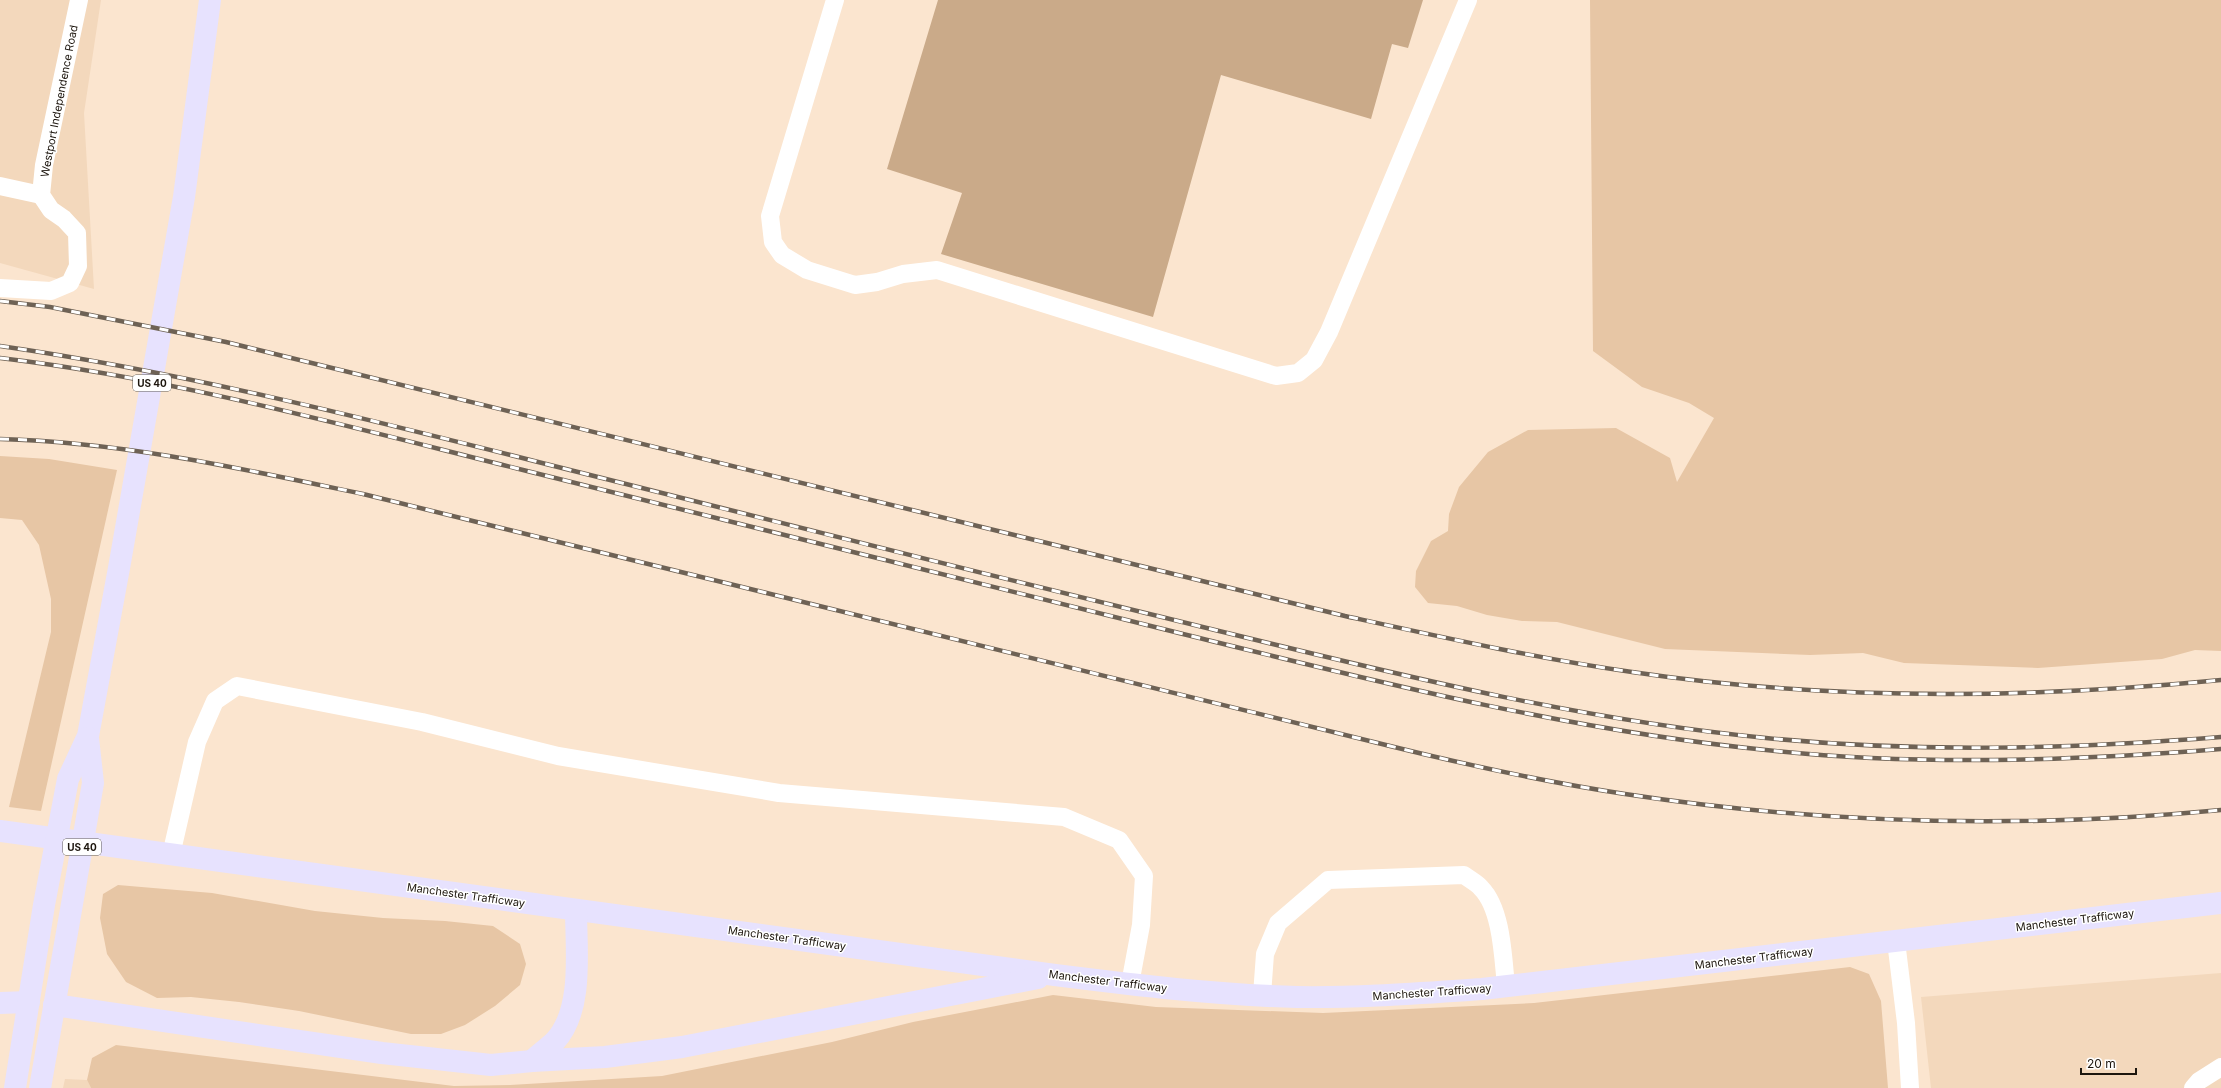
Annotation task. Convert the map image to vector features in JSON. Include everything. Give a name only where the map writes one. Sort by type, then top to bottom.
[{"type":"main road","name":"US 40","points":[[15,1088],[44,905],[68,779],[88,736],[119,568],[184,197],[210,0]]},
{"type":"main road","name":"US 40","points":[[40,1088],[93,783],[88,736]]},
{"type":"main road","name":"Manchester Trafficway","points":[[0,831],[1055,975],[1189,991],[1262,995],[1377,996],[1506,986],[2221,903]]},
{"type":"main road","points":[[532,1060],[556,1040],[569,1017],[576,989],[576,910]]},
{"type":"main road","points":[[54,1005],[397,1055],[491,1066],[532,1060],[605,1057],[682,1048],[1055,975]]},
{"type":"main road","points":[[0,1003],[29,1002]]},
{"type":"street","name":"Westport Independence Road","points":[[42,195],[46,151],[79,0]]},
{"type":"street","points":[[835,0],[770,216],[774,242],[782,255],[807,270],[856,285],[877,282],[903,274],[937,270],[1276,376],[1298,373],[1314,360],[1329,332],[1468,0]]},
{"type":"street","points":[[0,186],[42,195],[52,210],[64,219],[77,233],[78,266],[70,282],[51,291],[0,288]]},
{"type":"street","points":[[171,854],[197,742],[215,701],[237,686],[422,722],[558,756],[779,793],[1064,817],[1119,840],[1144,876],[1141,925],[1130,984]]},
{"type":"street","points":[[1262,995],[1265,954],[1278,923],[1328,880],[1464,875],[1482,888],[1494,910],[1502,945],[1506,986]]},
{"type":"street","points":[[1896,941],[1906,1023],[1910,1088]]},
{"type":"street","points":[[2193,1088],[2221,1067]]},
{"type":"shaded area","points":[[0,0],[101,0],[84,113],[94,289],[0,263]]},
{"type":"shaded area","points":[[1590,0],[2221,0],[2221,651],[2195,650],[2162,659],[2038,668],[1904,663],[1863,653],[1810,655],[1665,649],[1557,622],[1522,621],[1487,615],[1457,606],[1428,603],[1415,587],[1416,571],[1431,541],[1448,531],[1449,514],[1459,487],[1488,452],[1528,430],[1616,428],[1670,458],[1677,482],[1714,418],[1689,403],[1642,387],[1593,351]]},
{"type":"shaded area","points":[[0,456],[49,459],[117,470],[41,811],[9,807],[51,632],[51,599],[39,545],[22,520],[0,518]]},
{"type":"shaded area","points":[[118,885],[212,893],[315,911],[383,918],[445,921],[493,926],[520,944],[526,964],[520,985],[495,1006],[465,1025],[441,1034],[411,1034],[299,1011],[239,1002],[191,997],[157,998],[126,982],[107,954],[100,918],[103,894]]},
{"type":"shaded area","points":[[1850,967],[1869,974],[1881,1001],[1888,1088],[91,1088],[87,1080],[92,1058],[116,1045],[454,1086],[510,1085],[662,1076],[832,1042],[913,1022],[1053,995],[1156,1007],[1323,1013],[1534,1003]]},
{"type":"shaded area","points":[[2221,973],[2221,1088],[1931,1088],[1921,997]]},
{"type":"shaded area","points":[[65,1079],[87,1080],[91,1088],[63,1088]]},
{"type":"building","points":[[938,0],[1423,0],[1408,48],[1392,44],[1371,119],[1221,75],[1153,317],[941,254],[962,193],[887,169]]},
{"type":"railway","points":[[0,301],[50,307],[226,342],[1345,616],[1488,647],[1560,660],[1632,672],[1706,681],[1779,688],[1853,692],[1926,694],[2074,691],[2221,680]]},
{"type":"railway","points":[[0,346],[73,357],[146,371],[363,418],[898,552],[1287,647],[1423,679],[1559,708],[1697,730],[1823,743],[1881,746],[1994,748],[2050,747],[2221,737]]},
{"type":"railway","points":[[0,358],[132,378],[198,391],[328,421],[1321,668],[1469,702],[1543,717],[1691,741],[1766,750],[1880,758],[1937,760],[2050,759],[2221,749]]},
{"type":"railway","points":[[0,439],[92,445],[137,451],[228,466],[363,494],[1419,753],[1507,773],[1595,789],[1699,804],[1773,812],[1923,820],[2072,820],[2221,810]]}]
